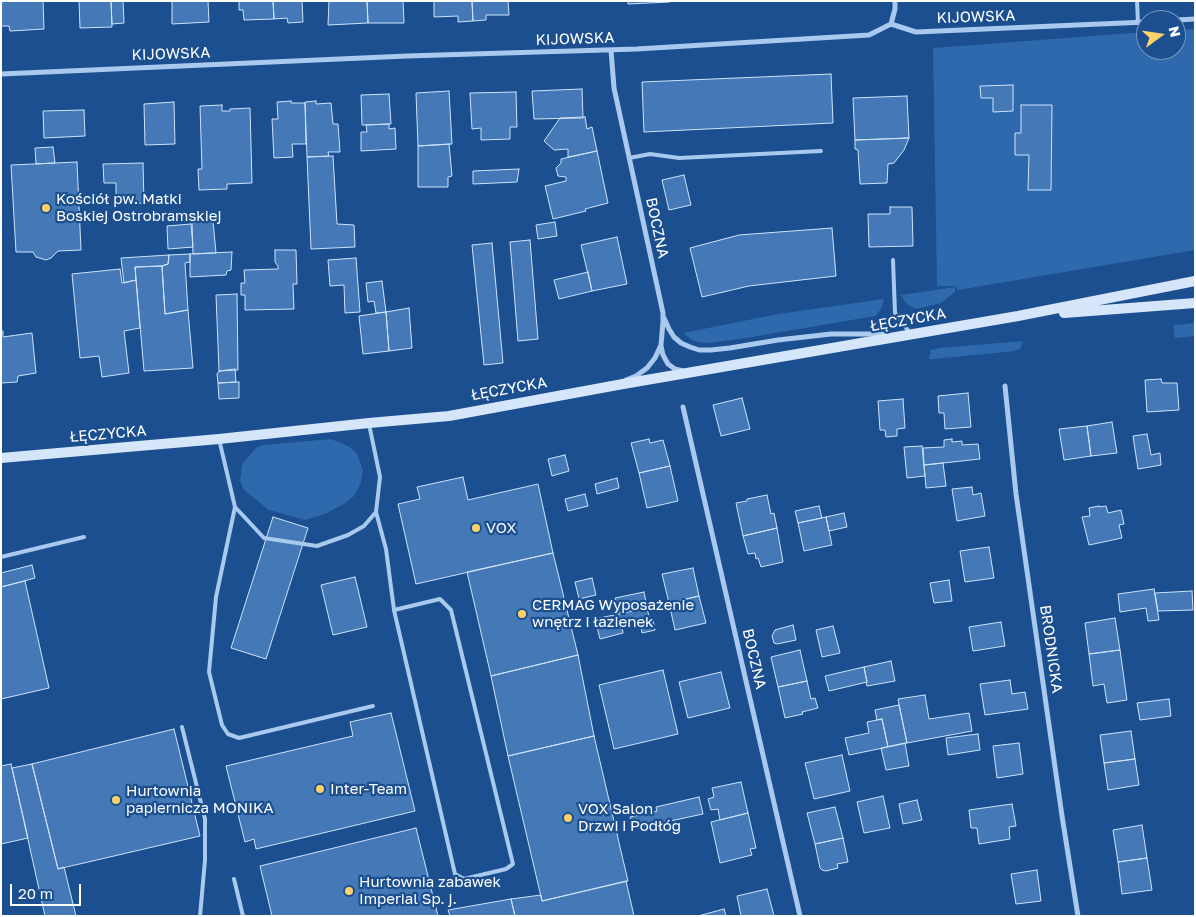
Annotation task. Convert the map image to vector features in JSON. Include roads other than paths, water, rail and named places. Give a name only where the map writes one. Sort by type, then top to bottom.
[{"type":"street","points":[[891,24],[895,1]]},
{"type":"street","name":"KIJOWSKA","points":[[1,74],[408,56],[611,50],[869,35],[891,24],[916,32],[1136,23]]},
{"type":"street","name":"BOCZNA","points":[[611,50],[614,88],[663,322],[661,345],[655,358],[647,368],[636,376],[611,386]]},
{"type":"street","name":"ŁĘCZYCKA","points":[[1,458],[449,416],[611,386],[1018,316],[1195,281]]},
{"type":"street","name":"ŁĘCZYCKA","points":[[1018,316],[1195,303]]},
{"type":"street","points":[[662,313],[674,337],[681,343],[699,350],[721,349],[831,334],[912,334]]},
{"type":"street","points":[[661,345],[663,355],[668,364],[675,370],[690,373]]},
{"type":"street","name":"BRODNICKA","points":[[1005,386],[1016,494],[1078,916]]},
{"type":"street","name":"BOCZNA","points":[[683,407],[800,916]]},
{"type":"lane","points":[[629,158],[650,154],[679,158],[822,151]]},
{"type":"lane","points":[[893,260],[895,313],[912,334]]},
{"type":"lane","points":[[369,422],[380,477],[376,512],[386,549],[394,610],[456,874],[464,879],[506,869],[513,864],[451,610],[440,599],[394,610]]},
{"type":"lane","points":[[219,439],[235,507],[216,597],[209,672],[222,725],[228,734],[239,738],[373,706]]},
{"type":"lane","points":[[235,507],[264,538],[317,546],[348,535],[364,526],[376,512]]},
{"type":"lane","points":[[1,557],[84,537]]},
{"type":"lane","points":[[182,727],[205,819],[205,860],[200,916]]},
{"type":"lane","points":[[234,879],[243,916]]},
{"type":"place","name":"Kościół pw. Matki Boskiej Ostrobramskiej","points":[[46,208]]},
{"type":"place","name":"VOX","points":[[476,528]]},
{"type":"place","name":"CERMAG Wyposażenie wnętrz i łazienek","points":[[522,614]]},
{"type":"place","name":"Inter-Team","points":[[320,789]]},
{"type":"place","name":"Hurtownia papiernicza MONIKA","points":[[116,800]]},
{"type":"place","name":"VOX Salon Drzwi i Podłóg","points":[[568,818]]},
{"type":"place","name":"Hurtownia zabawek Imperial Sp. j.","points":[[349,891]]}]
